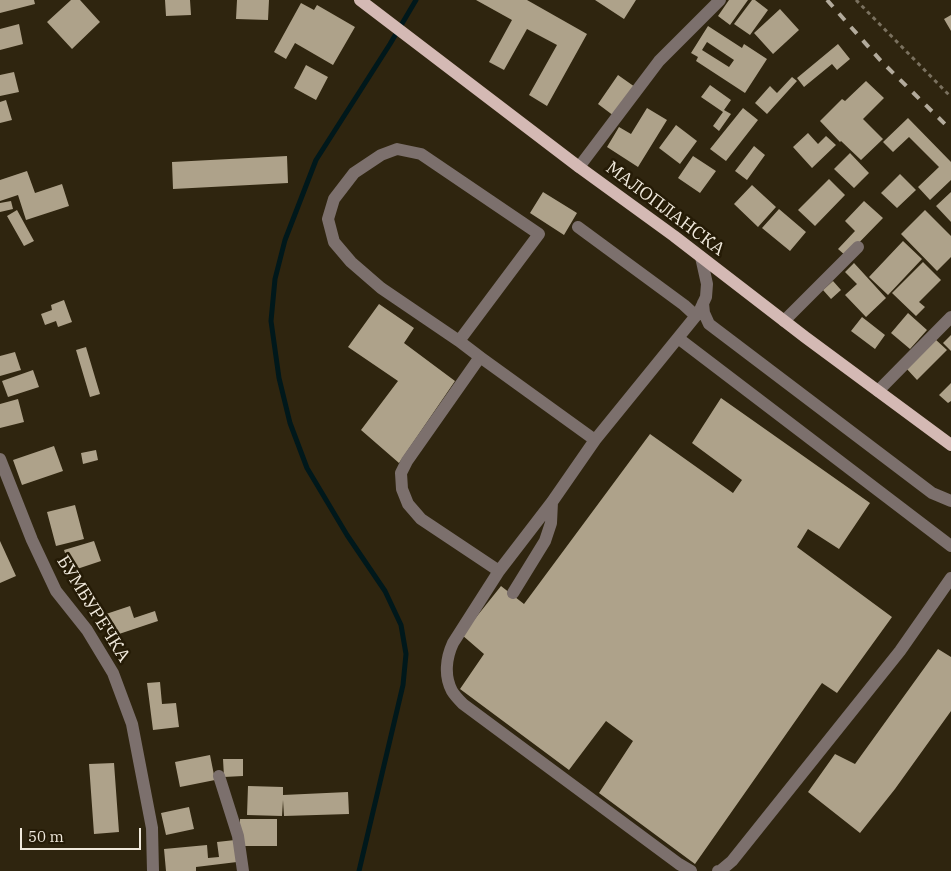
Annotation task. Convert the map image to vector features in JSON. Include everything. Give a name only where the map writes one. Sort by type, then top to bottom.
[{"type":"main road","name":"МАЛОПЛАНСКА","points":[[360,0],[579,167],[951,445]]},
{"type":"street","points":[[579,167],[659,61],[720,0]]},
{"type":"street","points":[[459,341],[539,234],[421,154],[397,149],[381,155],[354,173],[334,199],[328,219],[334,242],[352,262],[381,288],[459,341],[595,440]]},
{"type":"street","points":[[578,227],[684,305],[696,316]]},
{"type":"street","points":[[784,321],[858,247]]},
{"type":"street","points":[[691,871],[463,704],[452,692],[447,674],[448,654],[453,643],[499,571],[552,502],[595,440],[696,316],[706,297],[707,284],[701,257]]},
{"type":"street","points":[[703,303],[704,313],[709,324],[932,493],[951,501]]},
{"type":"street","points":[[878,392],[951,317]]},
{"type":"street","points":[[678,338],[951,546]]},
{"type":"street","points":[[480,357],[407,461],[401,473],[402,488],[408,504],[421,520],[499,571]]},
{"type":"street","name":"БУМБУРЕЧКА","points":[[0,458],[32,540],[56,591],[87,630],[113,673],[132,724],[152,828],[153,871]]},
{"type":"street","points":[[514,593],[545,541],[551,523],[552,502]]},
{"type":"street","points":[[718,871],[732,861],[900,651],[951,578]]},
{"type":"street","points":[[219,776],[238,836],[243,871]]},
{"type":"path","points":[[856,0],[951,98]]},
{"type":"building","points":[[0,0],[34,0],[35,4],[0,13]]},
{"type":"building","points":[[71,0],[80,0],[100,22],[72,49],[47,22]]},
{"type":"building","points":[[165,0],[190,0],[191,15],[166,16]]},
{"type":"building","points":[[237,0],[269,0],[268,20],[236,19]]},
{"type":"building","points":[[476,0],[527,0],[587,34],[547,106],[529,95],[557,45],[527,29],[504,70],[489,62],[512,20]]},
{"type":"building","points":[[595,0],[636,0],[624,19]]},
{"type":"building","points":[[729,0],[748,0],[730,25],[718,16]]},
{"type":"building","points":[[752,0],[755,0],[768,10],[750,35],[734,24]]},
{"type":"building","points":[[301,3],[314,10],[317,5],[355,27],[333,65],[295,43],[286,59],[274,52]]},
{"type":"building","points":[[780,9],[799,30],[773,54],[754,33]]},
{"type":"building","points":[[951,15],[951,31],[944,19]]},
{"type":"building","points":[[19,24],[23,44],[0,50],[0,29]]},
{"type":"building","points":[[708,26],[742,48],[744,44],[767,59],[745,93],[696,61],[698,57],[691,53]],"holes":[[[707,42],[734,60],[729,67],[702,50]]]},
{"type":"building","points":[[838,44],[850,59],[837,70],[832,64],[804,87],[797,78]]},
{"type":"building","points":[[306,65],[328,77],[316,100],[294,88]]},
{"type":"building","points":[[14,72],[19,92],[0,96],[0,75]]},
{"type":"building","points":[[618,75],[635,87],[614,116],[598,104]]},
{"type":"building","points":[[792,77],[797,81],[767,114],[755,103],[770,86],[777,93]]},
{"type":"building","points":[[866,81],[884,98],[863,119],[883,139],[861,160],[820,121],[842,99],[845,101]]},
{"type":"building","points":[[710,85],[731,100],[724,110],[731,114],[719,131],[713,126],[723,112],[701,97]]},
{"type":"building","points":[[6,100],[12,120],[0,123],[0,102]]},
{"type":"building","points":[[647,108],[667,120],[638,167],[607,147],[619,127],[631,134]]},
{"type":"building","points":[[743,108],[758,120],[726,161],[710,149]]},
{"type":"building","points":[[908,118],[951,162],[951,180],[930,200],[918,187],[939,167],[909,137],[893,152],[883,142]]},
{"type":"building","points":[[676,125],[697,141],[680,164],[659,148]]},
{"type":"building","points":[[808,133],[818,144],[826,136],[836,145],[812,168],[793,147]]},
{"type":"building","points":[[754,146],[765,155],[747,180],[735,171]]},
{"type":"building","points":[[850,153],[869,173],[854,188],[834,169]]},
{"type":"building","points":[[287,156],[288,183],[173,189],[172,162]]},
{"type":"building","points":[[693,156],[716,171],[700,193],[678,178]]},
{"type":"building","points":[[27,171],[35,193],[62,184],[69,206],[26,220],[18,195],[0,201],[0,180]]},
{"type":"building","points":[[900,174],[916,190],[897,208],[881,193]]},
{"type":"building","points":[[829,179],[845,195],[815,226],[798,210]]},
{"type":"building","points":[[752,185],[776,207],[758,227],[734,204]]},
{"type":"building","points":[[543,192],[577,213],[564,235],[530,213]]},
{"type":"building","points":[[951,192],[951,222],[936,206]]},
{"type":"building","points":[[11,201],[13,209],[0,212],[0,203]]},
{"type":"building","points":[[864,201],[883,218],[846,256],[838,249],[855,231],[845,221]]},
{"type":"building","points":[[779,209],[806,232],[790,251],[762,228]]},
{"type":"building","points":[[17,210],[34,241],[24,246],[7,216]]},
{"type":"building","points":[[925,210],[951,236],[951,257],[937,271],[901,234]]},
{"type":"building","points":[[903,241],[922,259],[888,295],[869,277]]},
{"type":"building","points":[[923,262],[941,280],[919,302],[925,307],[916,316],[892,293]]},
{"type":"building","points":[[854,263],[886,298],[866,317],[845,295],[857,284],[845,272]]},
{"type":"building","points":[[833,281],[841,290],[831,299],[823,290]]},
{"type":"building","points":[[64,300],[72,322],[58,327],[56,321],[45,325],[41,314],[52,310],[51,305]]},
{"type":"building","points":[[379,304],[414,328],[404,343],[455,381],[399,463],[361,430],[398,381],[348,347]]},
{"type":"building","points":[[908,313],[927,330],[910,349],[891,333]]},
{"type":"building","points":[[862,317],[885,335],[875,349],[851,331]]},
{"type":"building","points":[[951,335],[951,351],[943,343]]},
{"type":"building","points":[[935,339],[947,350],[917,380],[906,368]]},
{"type":"building","points":[[86,347],[100,394],[90,397],[76,350]]},
{"type":"building","points":[[15,352],[21,370],[0,376],[0,356]]},
{"type":"building","points":[[33,370],[39,387],[8,397],[2,381]]},
{"type":"building","points":[[951,383],[951,401],[948,403],[939,395]]},
{"type":"building","points":[[721,398],[870,503],[839,549],[808,529],[797,547],[892,617],[837,693],[822,683],[695,864],[599,793],[633,741],[606,721],[569,770],[460,689],[484,654],[462,635],[501,586],[524,604],[650,434],[733,493],[742,480],[692,443]]},
{"type":"building","points":[[18,399],[24,422],[0,428],[0,404]]},
{"type":"building","points":[[54,446],[63,471],[22,485],[13,460]]},
{"type":"building","points":[[96,450],[98,460],[83,464],[81,453]]},
{"type":"building","points":[[75,505],[84,539],[56,546],[47,512]]},
{"type":"building","points":[[0,541],[16,576],[0,583]]},
{"type":"building","points":[[94,541],[101,561],[71,571],[64,550]]},
{"type":"building","points":[[130,606],[134,618],[155,611],[158,621],[110,637],[103,615]]},
{"type":"building","points":[[938,649],[951,657],[951,711],[895,789],[860,833],[808,792],[835,754],[855,764]]},
{"type":"building","points":[[160,682],[162,704],[176,703],[179,727],[153,730],[147,683]]},
{"type":"building","points":[[210,755],[215,780],[180,787],[175,762]]},
{"type":"building","points":[[223,759],[243,759],[243,776],[224,777]]},
{"type":"building","points":[[114,763],[119,832],[94,834],[89,764]]},
{"type":"building","points":[[248,786],[283,787],[283,795],[348,792],[349,814],[284,816],[283,800],[282,816],[247,815]]},
{"type":"building","points":[[189,807],[194,829],[166,835],[161,813]]},
{"type":"building","points":[[240,819],[277,819],[277,846],[240,846]]},
{"type":"building","points":[[235,840],[237,862],[196,867],[196,871],[166,871],[164,849],[207,845],[208,858],[219,857],[217,842]]},
{"type":"waterway","points":[[359,871],[403,685],[406,654],[401,625],[385,591],[347,535],[307,468],[290,423],[279,378],[271,321],[275,279],[285,240],[316,160],[416,0]]},
{"type":"railway","points":[[827,0],[881,61],[951,130]]}]
